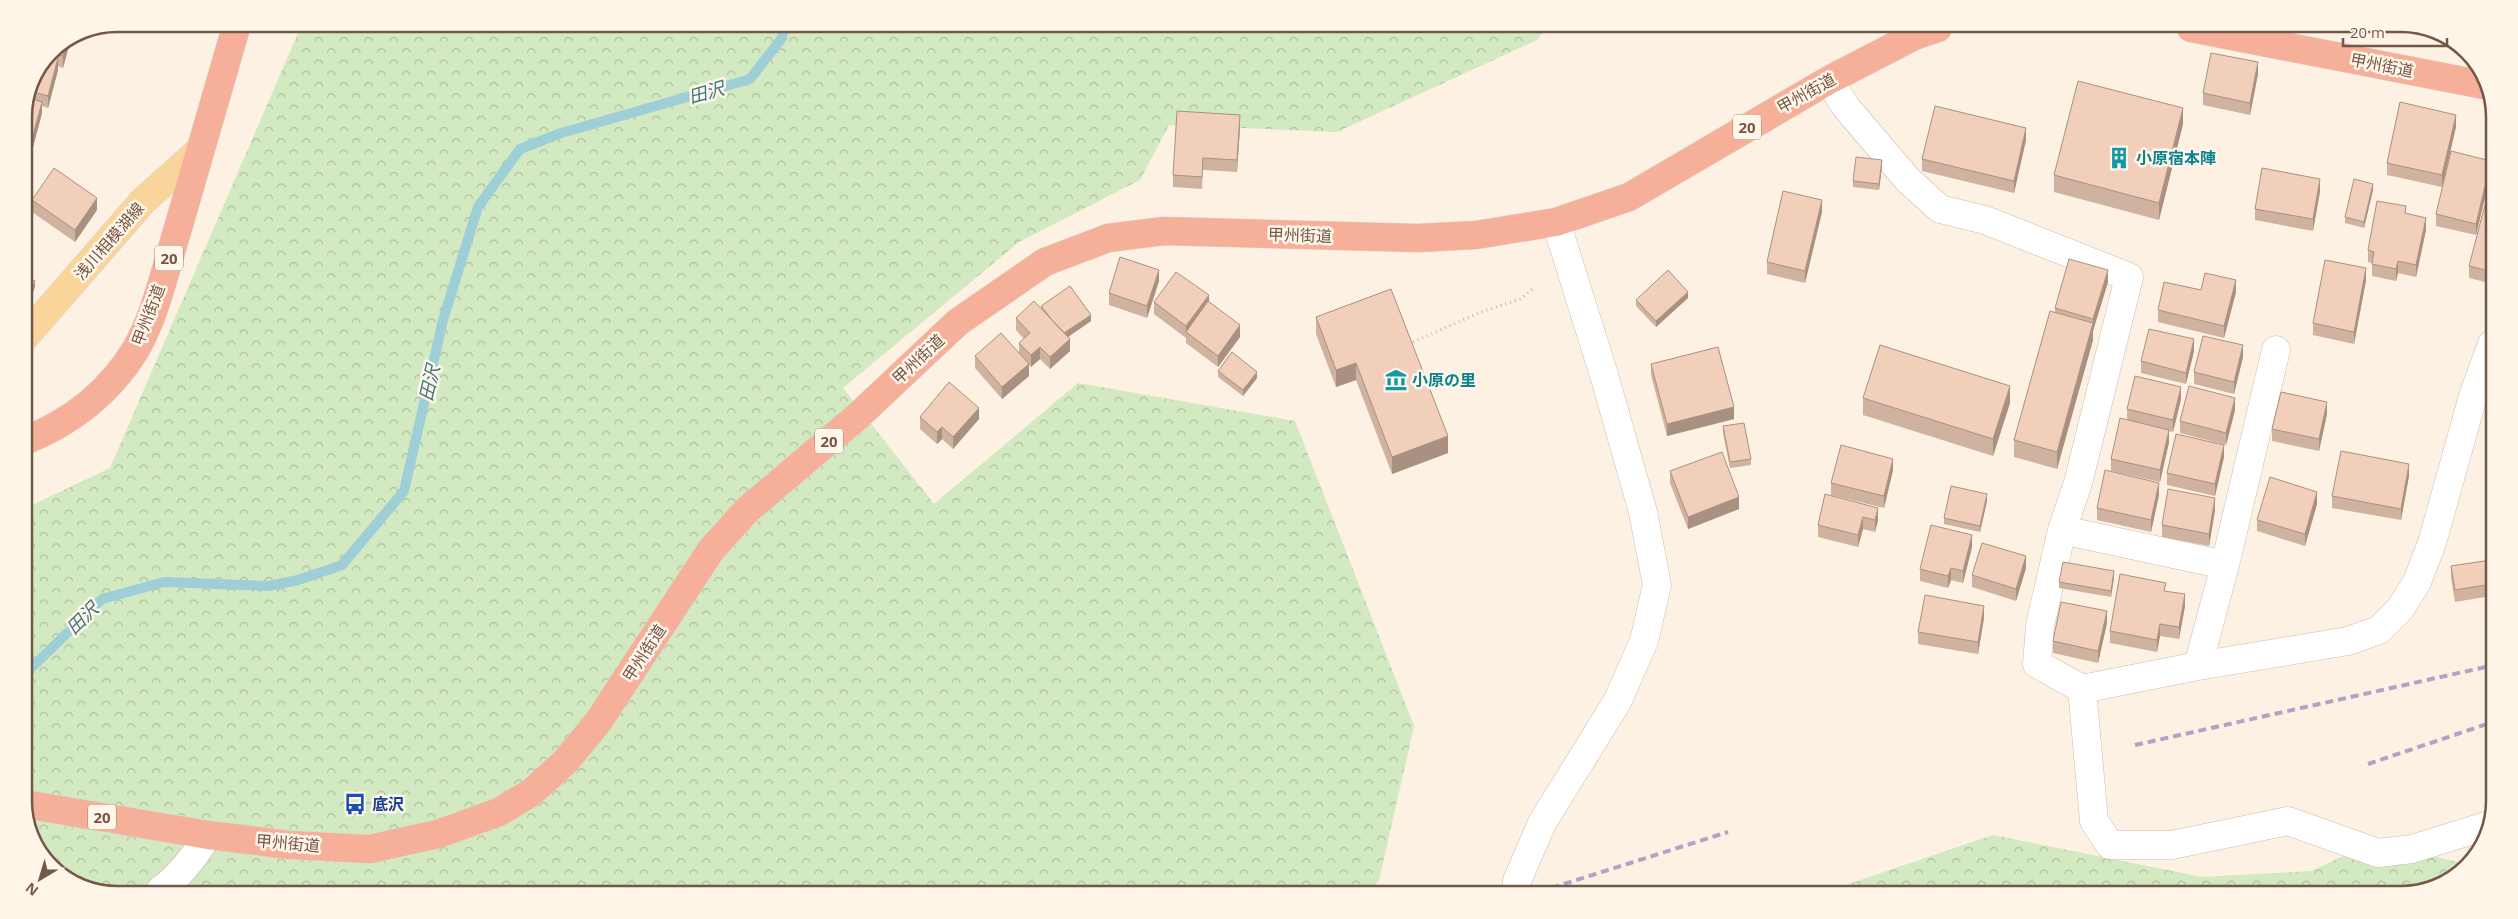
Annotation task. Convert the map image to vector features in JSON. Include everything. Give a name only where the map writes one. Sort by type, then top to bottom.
[{"type":"highway","name":"甲州街道","points":[[32,438],[44,433],[79,412],[111,383],[136,348],[156,300],[235,32]]},
{"type":"highway","name":"甲州街道","points":[[33,805],[208,836],[289,845],[370,849],[438,834],[499,812],[532,792],[566,762],[598,722],[711,550],[747,510],[858,416],[958,322],[1046,262],[1108,238],[1164,231],[1418,238],[1476,235],[1556,222],[1629,196],[1828,80],[1914,36],[1926,32]]},
{"type":"highway","name":"甲州街道","points":[[2212,32],[2478,84]]},
{"type":"main road","name":"浅川相模湖線","points":[[32,328],[143,201],[200,150]]},
{"type":"street","points":[[1828,80],[1845,106],[1902,173],[1940,209],[1985,220],[2129,277],[2078,483],[2062,530],[2040,625],[2037,664],[2082,689],[2198,666],[2348,641],[2379,630],[2400,609],[2417,582],[2432,542],[2474,393],[2485,362]]},
{"type":"street","points":[[1517,886],[1517,881],[1542,823],[1617,702],[1644,641],[1656,585],[1643,512],[1604,375],[1556,222]]},
{"type":"street","points":[[2198,666],[2225,565],[2276,350]]},
{"type":"street","points":[[2062,530],[2225,565]]},
{"type":"street","points":[[2082,689],[2094,821],[2110,845],[2172,845],[2288,822],[2378,853],[2412,849],[2481,827]]},
{"type":"street","points":[[166,886],[193,859],[208,836]]},
{"type":"path","points":[[1413,342],[1481,312],[1521,299],[1532,288]]},
{"type":"green space","points":[[299,32],[1543,32],[1537,40],[1337,132],[1169,125],[1140,180],[1019,242],[843,388],[934,504],[1078,383],[1295,421],[1414,726],[1379,880],[1374,886],[118,886],[90,882],[80,878],[65,868],[65,854],[50,853],[39,834],[34,818],[33,505],[110,468]]},
{"type":"green space","points":[[1993,835],[2202,877],[2311,871],[2374,842],[2459,862],[2438,878],[2417,885],[2400,886],[1843,886]]},
{"type":"building","points":[[2211,53],[2258,62],[2250,103],[2203,93]]},
{"type":"building","points":[[58,58],[48,96],[37,93],[47,70]]},
{"type":"building","name":"小原宿本陣","points":[[2078,81],[2183,108],[2159,203],[2054,175]]},
{"type":"building","points":[[34,99],[42,102],[32,139],[34,101]]},
{"type":"building","points":[[2400,102],[2456,115],[2442,175],[2387,163]]},
{"type":"building","points":[[1935,106],[2026,128],[2014,181],[1922,159]]},
{"type":"building","points":[[1177,111],[1240,115],[1237,160],[1203,158],[1202,177],[1173,175]]},
{"type":"building","points":[[2451,151],[2485,160],[2485,186],[2476,224],[2436,214]]},
{"type":"building","points":[[1856,157],[1882,160],[1879,184],[1853,181]]},
{"type":"building","points":[[54,168],[97,198],[75,230],[32,200]]},
{"type":"building","points":[[2262,168],[2320,179],[2313,219],[2255,209]]},
{"type":"building","points":[[2354,179],[2373,184],[2364,222],[2345,217]]},
{"type":"building","points":[[1783,191],[1822,200],[1805,271],[1767,262]]},
{"type":"building","points":[[2377,201],[2406,206],[2405,213],[2426,218],[2416,265],[2398,261],[2396,269],[2372,264],[2374,252],[2368,250]]},
{"type":"building","points":[[2485,205],[2485,270],[2469,266]]},
{"type":"building","points":[[1120,257],[1159,270],[1147,306],[1109,293]]},
{"type":"building","points":[[2069,259],[2108,270],[2093,319],[2055,308]]},
{"type":"building","points":[[2325,260],[2366,268],[2354,332],[2313,323]]},
{"type":"building","points":[[1668,270],[1688,292],[1656,321],[1636,300]]},
{"type":"building","points":[[1176,272],[1209,295],[1186,326],[1154,302]]},
{"type":"building","points":[[2205,273],[2236,280],[2224,326],[2158,310],[2164,282],[2201,290]]},
{"type":"building","points":[[1070,286],[1091,315],[1064,333],[1041,306]]},
{"type":"building","points":[[1391,289],[1448,436],[1392,457],[1356,363],[1336,370],[1316,317]]},
{"type":"building","points":[[1034,301],[1070,339],[1050,357],[1040,347],[1031,355],[1019,343],[1030,333],[1016,318]]},
{"type":"building","points":[[1208,301],[1240,325],[1218,356],[1186,332]]},
{"type":"building","points":[[2050,311],[2093,323],[2057,452],[2014,440]]},
{"type":"building","points":[[2149,329],[2194,339],[2186,373],[2141,361]]},
{"type":"building","points":[[1001,333],[1029,364],[1002,387],[975,356]]},
{"type":"building","points":[[2203,336],[2243,345],[2234,382],[2194,372]]},
{"type":"building","points":[[1880,345],[2010,386],[1993,439],[1863,398]]},
{"type":"building","points":[[1718,347],[1734,407],[1667,424],[1651,364]]},
{"type":"building","points":[[1232,352],[1257,372],[1243,390],[1218,371]]},
{"type":"building","points":[[2135,376],[2181,387],[2173,420],[2127,409]]},
{"type":"building","points":[[949,382],[979,408],[953,437],[942,427],[937,432],[920,417]]},
{"type":"building","points":[[2189,386],[2235,398],[2226,433],[2180,421]]},
{"type":"building","points":[[2281,392],[2327,402],[2319,439],[2272,429]]},
{"type":"building","points":[[2120,418],[2169,430],[2160,470],[2111,459]]},
{"type":"building","points":[[1744,423],[1751,459],[1730,462],[1723,426]]},
{"type":"building","points":[[2176,434],[2224,445],[2215,484],[2167,473]]},
{"type":"building","points":[[1841,445],[1893,459],[1884,496],[1831,483]]},
{"type":"building","points":[[2341,451],[2409,464],[2401,509],[2332,496]]},
{"type":"building","points":[[1722,452],[1739,497],[1688,517],[1670,471]]},
{"type":"building","points":[[2105,470],[2159,483],[2151,520],[2097,508]]},
{"type":"building","points":[[2270,477],[2317,492],[2305,534],[2257,520]]},
{"type":"building","points":[[1951,486],[1987,494],[1980,526],[1944,518]]},
{"type":"building","points":[[2168,489],[2215,498],[2209,534],[2162,525]]},
{"type":"building","points":[[1825,494],[1878,508],[1875,520],[1863,517],[1858,535],[1818,525]]},
{"type":"building","points":[[1931,525],[1972,535],[1963,571],[1951,568],[1948,576],[1920,569]]},
{"type":"building","points":[[1982,543],[2026,556],[2016,589],[1972,575]]},
{"type":"building","points":[[2486,561],[2486,585],[2455,590],[2451,566]]},
{"type":"building","points":[[2063,562],[2114,571],[2111,591],[2059,582]]},
{"type":"building","points":[[2120,574],[2166,583],[2164,591],[2185,594],[2179,627],[2160,624],[2157,640],[2110,631]]},
{"type":"building","points":[[1925,595],[1984,606],[1978,642],[1918,632]]},
{"type":"building","points":[[2061,602],[2107,611],[2098,651],[2053,641]]},
{"type":"waterway","name":"田沢","points":[[33,666],[102,599],[164,582],[269,586],[298,580],[342,565],[404,491],[443,320],[478,207],[520,149],[561,133],[750,79],[782,38],[783,32]]},
{"type":"railway","points":[[2135,745],[2486,667]]},
{"type":"railway","points":[[2368,764],[2486,724]]},
{"type":"railway","points":[[1558,886],[1728,832]]},
{"type":"place","name":"小原宿本陣","points":[[2119,158]]},
{"type":"place","name":"小原の里","points":[[1396,380]]},
{"type":"place","name":"底沢","points":[[355,804]]}]
